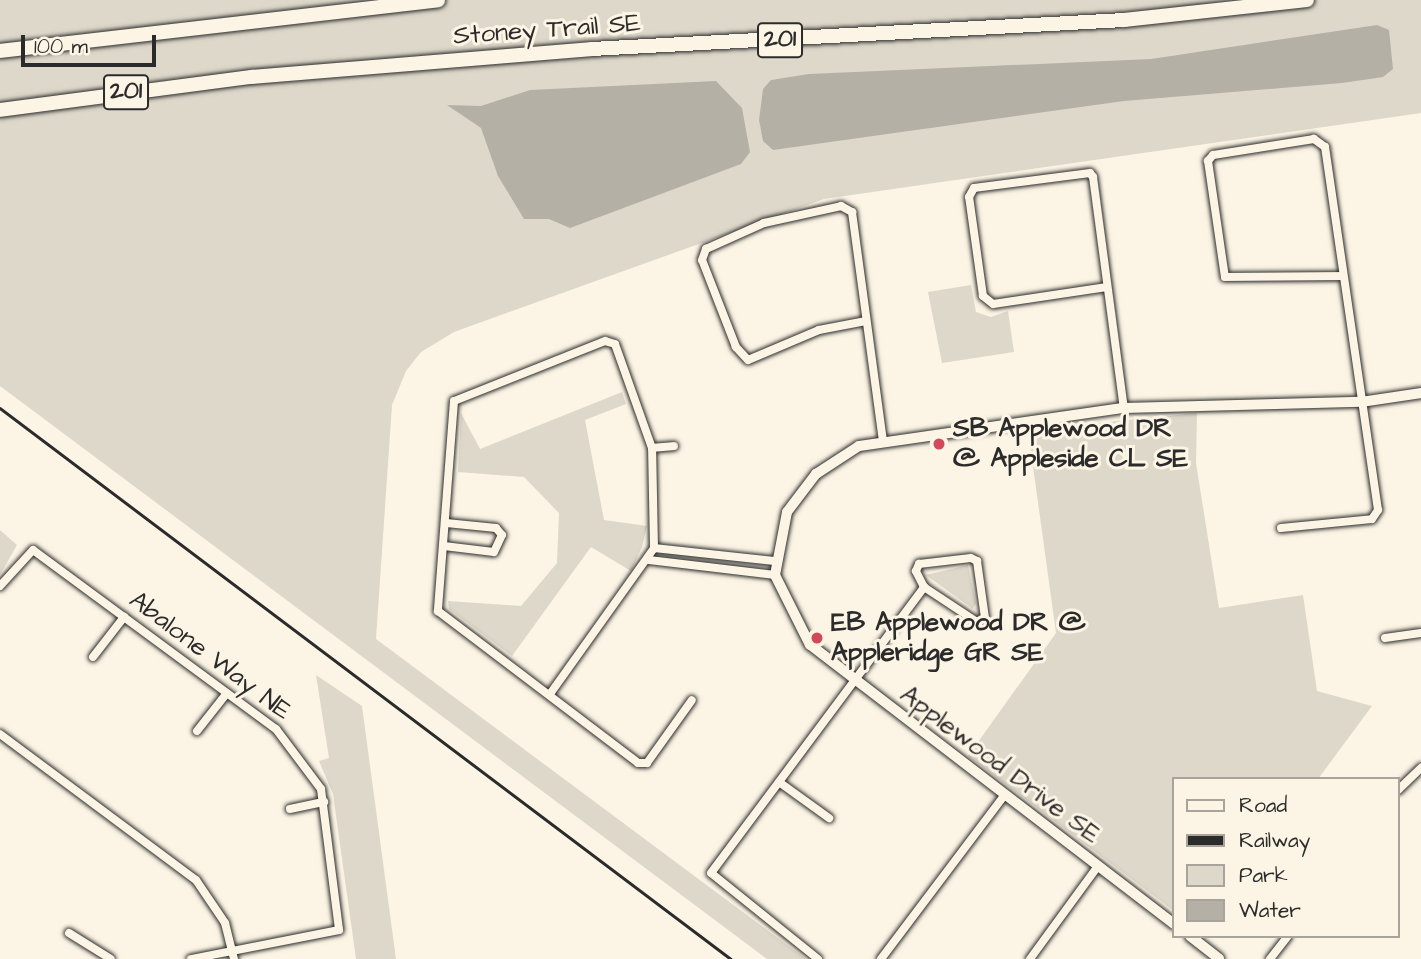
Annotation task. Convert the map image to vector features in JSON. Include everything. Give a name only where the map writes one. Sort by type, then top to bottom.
[{"type":"highway","name":"Stoney Trail SE","points":[[0,51],[244,20],[438,0]]},
{"type":"highway","name":"Stoney Trail SE","points":[[0,110],[252,78],[592,50],[1124,20],[1307,0]]},
{"type":"street","points":[[1281,528],[1372,519],[1378,510],[1325,147],[1314,139],[1213,155],[1208,161],[1225,277],[1342,276]]},
{"type":"street","points":[[1107,287],[993,304],[983,296],[969,197],[974,188],[1090,173],[1107,287],[1124,408]]},
{"type":"street","points":[[866,321],[741,357],[702,260],[706,249],[764,223],[841,206],[852,212],[883,442]]},
{"type":"street","points":[[550,694],[649,560],[654,548],[652,448],[615,344],[605,341],[454,401],[438,611],[638,763],[647,763],[692,700]]},
{"type":"street","name":"Applewood Drive SE","points":[[1172,922],[856,680],[795,625],[775,575],[774,561],[782,525],[802,489],[836,457],[883,442],[1124,408],[1361,402],[1421,393]]},
{"type":"street","points":[[652,448],[674,446]]},
{"type":"street","points":[[444,546],[494,552],[502,536],[496,528],[446,523]]},
{"type":"street","points":[[654,548],[711,557],[774,561]]},
{"type":"street","name":"Abalone Way NE","points":[[0,586],[33,550],[227,692],[302,757],[324,802],[339,930],[233,955]]},
{"type":"street","points":[[709,572],[711,557]]},
{"type":"street","points":[[649,560],[709,572],[775,575]]},
{"type":"street","points":[[818,959],[711,873],[924,587],[919,564],[977,561],[985,618],[976,622],[924,587]]},
{"type":"street","points":[[93,657],[124,617]]},
{"type":"street","points":[[1385,638],[1421,633]]},
{"type":"street","points":[[197,731],[227,692]]},
{"type":"street","points":[[0,734],[196,880],[225,923],[233,955],[191,959]]},
{"type":"street","points":[[1400,788],[1421,768]]},
{"type":"street","points":[[779,782],[829,818]]},
{"type":"street","points":[[881,959],[1004,796]]},
{"type":"street","points":[[290,809],[324,802]]},
{"type":"street","points":[[1030,959],[1098,866]]},
{"type":"street","points":[[69,933],[111,959]]},
{"type":"street","points":[[1193,938],[1219,959]]},
{"type":"street","points":[[1270,959],[1286,938]]},
{"type":"green space","points":[[0,0],[1421,0],[1421,113],[824,199],[454,332],[421,352],[406,371],[392,405],[376,639],[806,959],[767,959],[0,386]]},
{"type":"green space","points":[[971,285],[976,312],[991,317],[1008,311],[1014,352],[942,363],[928,292]]},
{"type":"green space","points":[[622,392],[626,404],[585,420],[604,520],[647,526],[642,547],[631,571],[591,547],[512,656],[449,609],[448,601],[521,606],[557,563],[559,513],[524,477],[458,472],[461,413],[480,449]]},
{"type":"green space","points":[[1197,413],[1196,463],[1219,608],[1303,595],[1317,691],[1372,706],[1319,777],[1172,777],[1172,909],[968,756],[1056,633],[1028,430]]},
{"type":"green space","points":[[0,530],[17,545],[0,575]]},
{"type":"green space","points":[[968,565],[976,603],[973,609],[926,575]]},
{"type":"green space","points":[[316,675],[362,706],[396,959],[356,959],[333,794],[319,761],[329,758]]},
{"type":"water","points":[[1377,25],[1389,30],[1393,69],[1383,77],[1342,83],[1124,101],[773,150],[763,141],[759,120],[763,89],[771,80],[809,74],[1151,59]]},
{"type":"water","points":[[716,81],[742,108],[750,152],[741,164],[570,228],[549,219],[524,219],[498,176],[481,128],[447,105],[481,106],[530,90]]},
{"type":"railway","points":[[0,408],[731,959]]},
{"type":"place","name":"SB Applewood DR @ Appleside CL SE","points":[[939,444]]},
{"type":"place","name":"EB Applewood DR @ Appleridge GR SE","points":[[817,638]]}]
